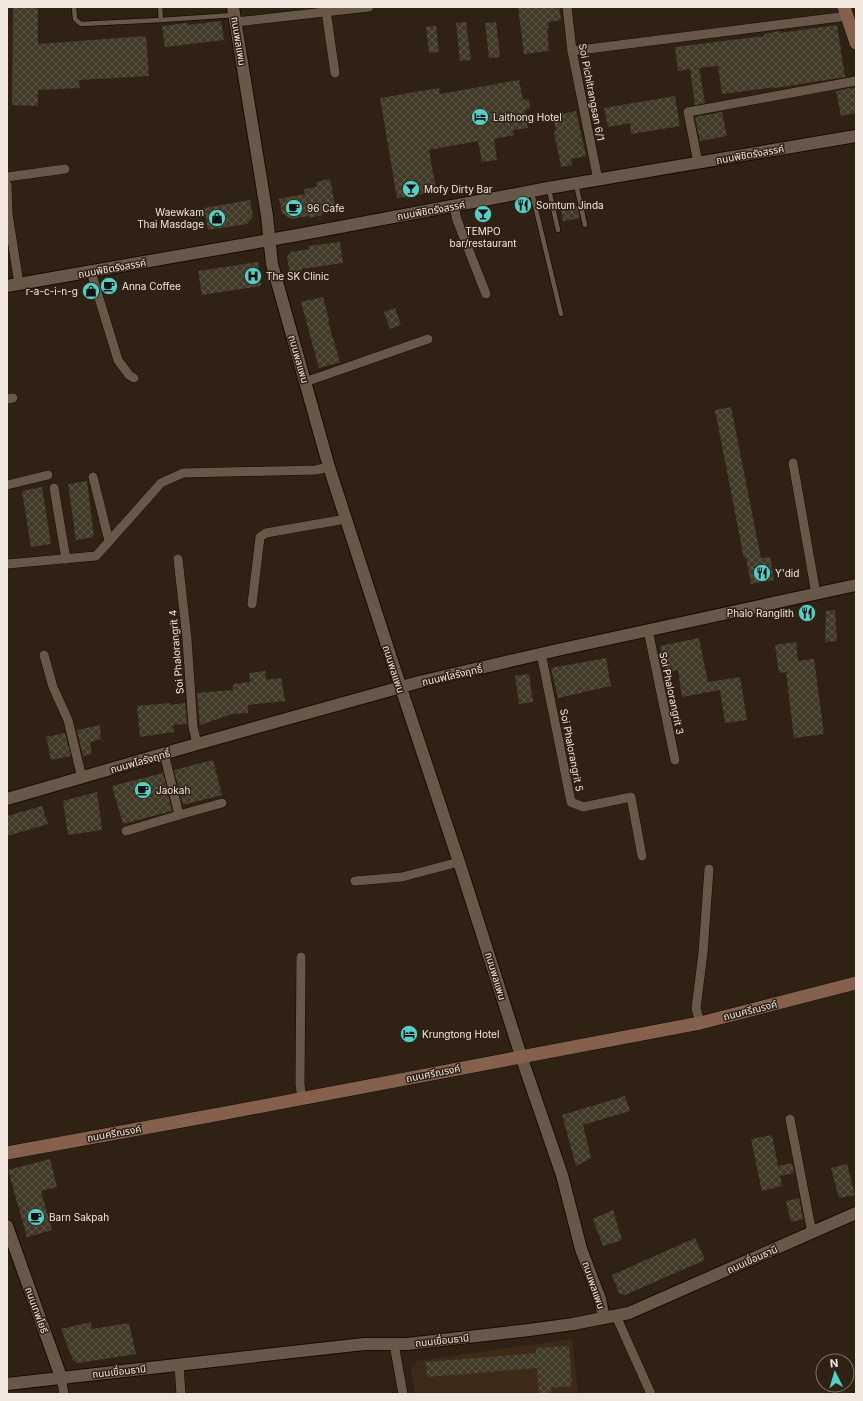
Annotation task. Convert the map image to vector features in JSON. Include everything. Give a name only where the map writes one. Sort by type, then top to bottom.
[{"type":"main road","points":[[846,12],[856,43]]},
{"type":"main road","name":"ถนนศรีณรงค์","points":[[7,1153],[302,1099],[700,1023],[856,982]]},
{"type":"street","points":[[234,14],[326,11],[369,7]]},
{"type":"street","name":"Soi Pichitrangsan 6/1","points":[[567,7],[572,51],[598,180]]},
{"type":"street","points":[[326,11],[335,73]]},
{"type":"street","points":[[572,51],[846,12]]},
{"type":"street","name":"ถนนพลแพน","points":[[234,14],[267,216],[272,264],[329,467],[521,1056],[562,1175],[581,1249],[600,1299],[610,1317]]},
{"type":"street","points":[[698,163],[688,112],[856,81]]},
{"type":"street","name":"ถนนพิชิตรังสรรค์","points":[[13,285],[269,240],[548,188],[856,136]]},
{"type":"street","points":[[7,177],[65,169]]},
{"type":"street","points":[[7,186],[13,285]]},
{"type":"street","points":[[454,206],[457,220],[486,294]]},
{"type":"street","points":[[91,272],[118,360],[129,375],[134,378]]},
{"type":"street","points":[[305,382],[428,339]]},
{"type":"street","points":[[793,463],[816,594]]},
{"type":"street","points":[[7,564],[96,556],[161,483],[183,473],[316,470],[329,467]]},
{"type":"street","points":[[7,485],[48,475]]},
{"type":"street","points":[[93,477],[109,541]]},
{"type":"street","points":[[54,488],[66,559]]},
{"type":"street","points":[[252,604],[260,537],[266,533],[346,519]]},
{"type":"street","name":"Soi Phalorangrit 4","points":[[178,559],[187,639],[193,727],[197,744]]},
{"type":"street","name":"ถนนพโลรังฤทธิ์","points":[[7,799],[164,753],[400,687],[541,653],[856,585]]},
{"type":"street","name":"Soi Phalorangrit 3","points":[[648,630],[675,760]]},
{"type":"street","name":"Soi Phalorangrit 5","points":[[541,653],[571,802],[583,807],[631,797],[642,856]]},
{"type":"street","points":[[44,655],[53,687],[68,720],[82,778]]},
{"type":"street","points":[[164,753],[179,815]]},
{"type":"street","points":[[126,831],[222,803]]},
{"type":"street","points":[[355,881],[402,877],[459,862]]},
{"type":"street","points":[[700,1023],[696,1008],[703,953],[709,869]]},
{"type":"street","points":[[301,957],[300,1084],[302,1099]]},
{"type":"street","points":[[790,1119],[812,1233]]},
{"type":"street","name":"ถนนเขื่อนธานี","points":[[7,1384],[364,1344],[407,1344],[529,1330],[610,1317],[629,1313],[856,1213]]},
{"type":"street","name":"ถนนเทพโยธี","points":[[7,1226],[61,1377],[64,1394]]},
{"type":"street","points":[[610,1317],[651,1394]]},
{"type":"street","points":[[394,1344],[403,1394]]},
{"type":"street","points":[[179,1365],[181,1394]]},
{"type":"lane","points":[[74,7],[75,19],[81,24],[161,20],[234,14]]},
{"type":"lane","points":[[160,7],[161,20]]},
{"type":"lane","points":[[576,184],[585,225]]},
{"type":"lane","points":[[548,188],[558,230]]},
{"type":"lane","points":[[532,191],[562,314]]},
{"type":"shaded area","points":[[572,1339],[578,1394],[415,1394],[411,1369],[417,1361]]},
{"type":"building","points":[[13,7],[38,7],[38,44],[146,36],[149,76],[79,80],[80,88],[38,90],[38,106],[12,105]]},
{"type":"building","points":[[518,7],[559,7],[561,20],[548,22],[549,28],[547,28],[549,51],[524,54]]},
{"type":"building","points":[[221,21],[224,40],[165,47],[162,26]]},
{"type":"building","points":[[466,22],[471,60],[460,61],[456,23]]},
{"type":"building","points":[[496,22],[500,57],[489,58],[485,23]]},
{"type":"building","points":[[837,25],[845,77],[775,88],[722,94],[718,66],[699,68],[705,103],[695,105],[690,69],[678,71],[675,47],[764,36],[764,34],[780,31],[780,33]]},
{"type":"building","points":[[436,26],[439,52],[429,53],[426,27]]},
{"type":"building","points":[[519,80],[523,100],[529,99],[530,109],[525,110],[528,128],[513,130],[514,135],[494,139],[497,160],[482,162],[478,141],[429,150],[436,189],[427,191],[427,193],[397,198],[380,98],[439,88],[440,94]]},
{"type":"building","points":[[856,87],[856,113],[841,116],[836,91]]},
{"type":"building","points":[[675,96],[680,126],[631,134],[630,123],[608,127],[604,108]]},
{"type":"building","points":[[576,111],[586,156],[571,159],[572,165],[561,167],[554,132],[556,131],[554,119],[557,118],[557,115]]},
{"type":"building","points":[[722,112],[727,136],[700,141],[695,117]]},
{"type":"building","points":[[330,179],[336,211],[322,213],[322,215],[309,218],[309,216],[291,219],[282,213],[279,199],[305,194],[304,189],[317,187],[316,182]]},
{"type":"building","points":[[250,200],[253,217],[247,224],[208,230],[204,208]]},
{"type":"building","points":[[577,206],[580,218],[563,221],[561,209]]},
{"type":"building","points":[[340,242],[343,263],[302,269],[302,272],[290,275],[287,257],[291,252],[309,249],[309,246]]},
{"type":"building","points":[[258,262],[261,286],[202,295],[198,271]]},
{"type":"building","points":[[323,297],[328,321],[340,362],[319,368],[301,302]]},
{"type":"building","points":[[395,308],[401,325],[390,329],[384,312]]},
{"type":"building","points":[[731,407],[761,558],[770,557],[774,580],[751,584],[746,557],[744,558],[715,410]]},
{"type":"building","points":[[87,481],[94,537],[76,540],[68,484]]},
{"type":"building","points":[[42,487],[51,544],[31,547],[22,491]]},
{"type":"building","points":[[835,610],[837,641],[825,642],[826,611]]},
{"type":"building","points":[[699,638],[708,682],[740,677],[747,720],[725,723],[720,690],[682,697],[678,670],[666,673],[660,646]]},
{"type":"building","points":[[796,642],[798,661],[814,659],[824,734],[794,738],[786,672],[779,673],[775,645]]},
{"type":"building","points":[[606,658],[611,686],[558,698],[551,668]]},
{"type":"building","points":[[265,671],[266,680],[281,678],[285,701],[248,705],[248,713],[232,714],[200,725],[197,693],[233,690],[233,684],[250,682],[249,673]]},
{"type":"building","points":[[529,674],[533,702],[519,704],[515,676]]},
{"type":"building","points":[[170,703],[170,705],[185,703],[187,724],[173,725],[174,732],[140,737],[137,706]]},
{"type":"building","points":[[100,725],[101,739],[90,742],[92,754],[83,756],[77,730]]},
{"type":"building","points":[[65,733],[71,756],[51,760],[46,737]]},
{"type":"building","points":[[213,760],[222,795],[183,805],[174,770]]},
{"type":"building","points":[[163,773],[172,811],[123,824],[112,786]]},
{"type":"building","points":[[97,792],[102,830],[68,835],[63,801]]},
{"type":"building","points":[[42,806],[48,824],[7,836],[7,816]]},
{"type":"building","points":[[625,1096],[630,1111],[583,1125],[591,1158],[576,1166],[562,1115]]},
{"type":"building","points":[[772,1135],[778,1166],[792,1163],[794,1173],[780,1176],[782,1186],[762,1191],[751,1139]]},
{"type":"building","points":[[50,1159],[57,1187],[41,1191],[52,1230],[27,1237],[8,1170]]},
{"type":"building","points":[[847,1164],[855,1195],[839,1198],[831,1168]]},
{"type":"building","points":[[799,1198],[803,1219],[791,1222],[786,1201]]},
{"type":"building","points":[[613,1210],[622,1240],[603,1246],[593,1219]]},
{"type":"building","points":[[695,1238],[705,1260],[625,1295],[619,1293],[612,1275]]},
{"type":"building","points":[[91,1322],[92,1329],[129,1323],[136,1354],[78,1363],[73,1360],[61,1329]]},
{"type":"building","points":[[569,1346],[572,1386],[551,1388],[551,1394],[539,1394],[537,1368],[427,1377],[426,1362],[536,1353],[536,1348]]},
{"type":"place","name":"Laithong Hotel","points":[[480,117]]},
{"type":"place","name":"Mofy Dirty Bar","points":[[411,189]]},
{"type":"place","name":"Somtum Jinda","points":[[523,205]]},
{"type":"place","name":"96 Cafe","points":[[294,208]]},
{"type":"place","name":"TEMPO bar/restaurant","points":[[483,214]]},
{"type":"place","name":"Waewkam Thai Masdage","points":[[217,218]]},
{"type":"place","name":"The SK Clinic","points":[[253,276]]},
{"type":"place","name":"Anna Coffee","points":[[109,286]]},
{"type":"place","name":"r-a-c-i-n-g","points":[[91,291]]},
{"type":"place","name":"Y'did","points":[[762,573]]},
{"type":"place","name":"Phalo Ranglith","points":[[807,613]]},
{"type":"place","name":"Jaokah","points":[[143,790]]},
{"type":"place","name":"Krungtong Hotel","points":[[409,1034]]},
{"type":"place","name":"Barn Sakpah","points":[[36,1217]]}]
